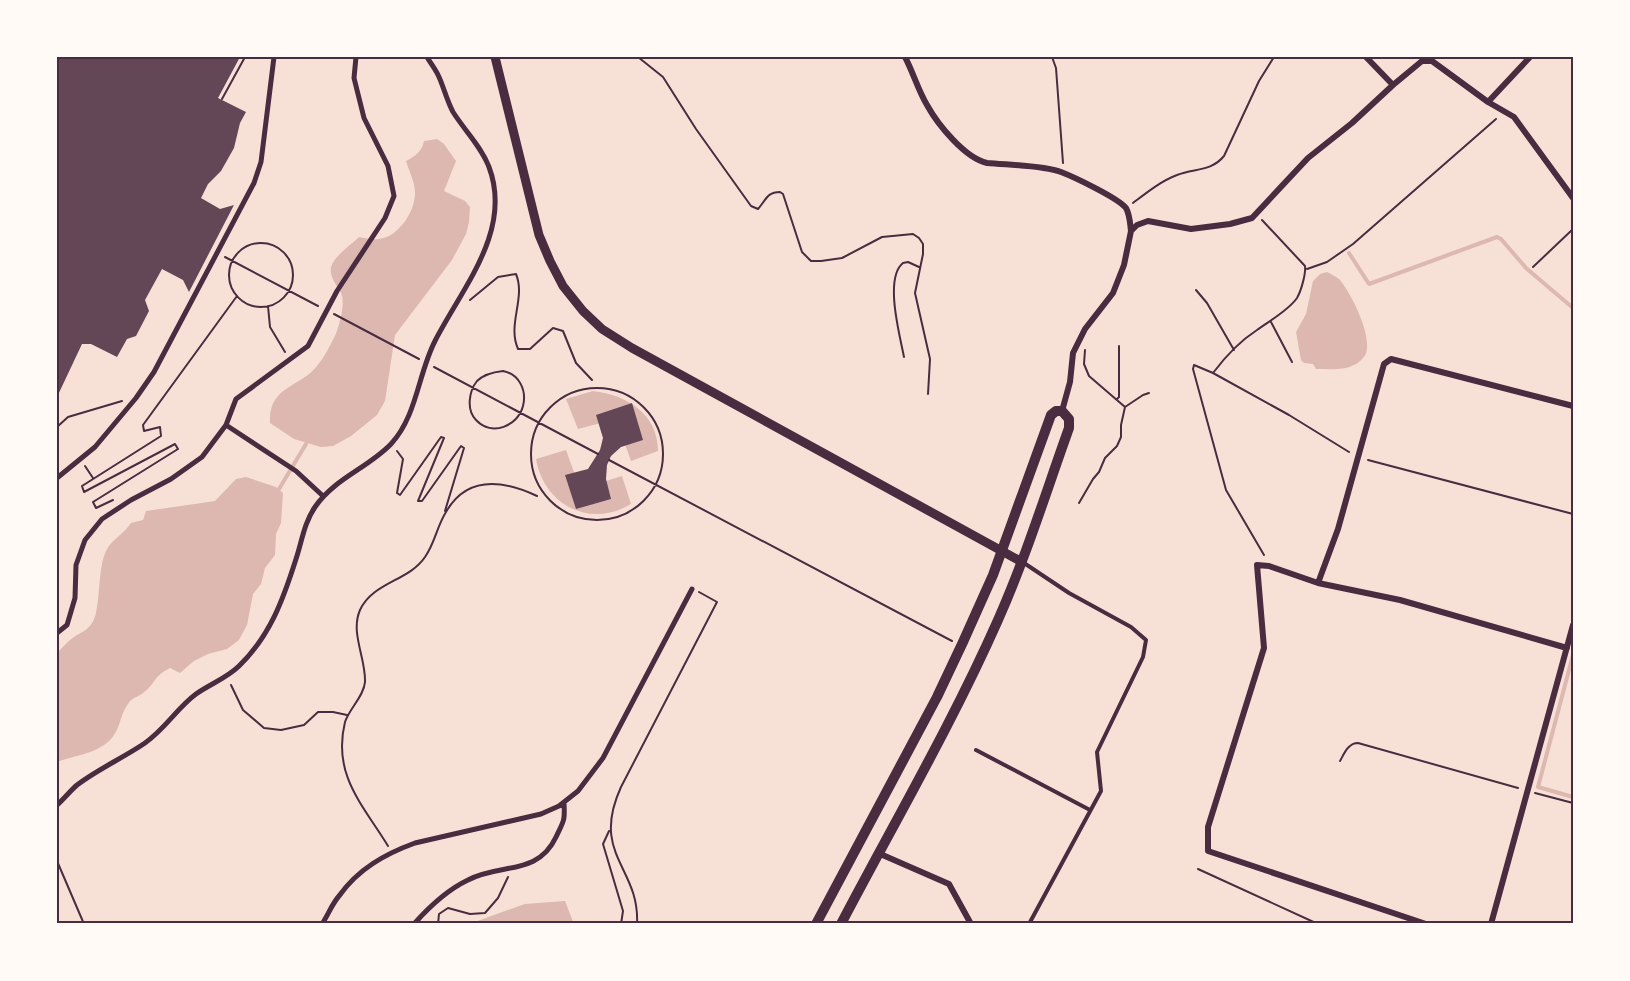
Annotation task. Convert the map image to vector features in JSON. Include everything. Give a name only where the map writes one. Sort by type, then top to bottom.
[{"type":"main road","points":[[816,924],[936,697],[993,575],[1051,415],[1056,411],[1062,411],[1069,419],[1069,428],[1022,562],[974,670],[841,924]]},
{"type":"street","points":[[57,478],[94,447],[136,398],[154,372],[254,183],[261,162],[274,57]]},
{"type":"street","points":[[57,633],[67,625],[75,598],[76,565],[86,540],[102,519],[131,500],[171,480],[202,457],[226,424],[236,399],[308,346],[337,291],[386,218],[394,196],[388,166],[364,118],[354,78],[356,57]]},
{"type":"street","points":[[57,805],[78,785],[153,737],[196,694],[226,677],[260,643],[271,627],[297,558],[304,530],[314,509],[323,496],[341,480],[392,443],[405,424],[434,342],[485,249],[492,227],[496,199],[489,168],[480,150],[452,110],[438,75],[427,57]]},
{"type":"street","points":[[495,57],[539,235],[563,286],[583,311],[602,329],[632,348],[1022,562]]},
{"type":"street","points":[[905,57],[927,105],[942,126],[970,156],[987,164],[1060,171],[1111,197],[1126,209],[1131,231],[1124,265],[1113,293],[1084,329],[1078,341],[1073,353],[1070,382],[1062,411]]},
{"type":"street","points":[[1366,57],[1393,85]]},
{"type":"street","points":[[1488,102],[1530,57]]},
{"type":"street","points":[[1131,231],[1143,222],[1155,221],[1191,229],[1209,228],[1252,218],[1308,158],[1422,62],[1432,61],[1488,102],[1514,117],[1573,198]]},
{"type":"street","points":[[1318,583],[1338,529],[1383,364],[1391,359],[1573,406]]},
{"type":"street","points":[[226,424],[296,471],[323,496]]},
{"type":"street","points":[[1426,924],[1208,851],[1208,827],[1264,648],[1257,565],[1269,566],[1318,583],[1400,600],[1567,648]]},
{"type":"street","points":[[322,924],[346,886],[359,873],[392,852],[415,843],[542,814],[578,791],[603,758],[692,589]]},
{"type":"street","points":[[1491,924],[1573,625]]},
{"type":"street","points":[[414,924],[435,902],[469,879],[531,863],[551,849],[565,820],[564,802]]},
{"type":"street","points":[[878,853],[949,884],[971,924]]},
{"type":"lane","points":[[1022,562],[1070,593],[1131,627],[1146,640],[1143,657],[1097,752],[1101,791],[1029,924]]},
{"type":"lane","points":[[976,750],[1090,810]]},
{"type":"path","points":[[222,99],[245,57]]},
{"type":"path","points":[[638,57],[663,77],[690,120],[751,206],[758,209],[767,196],[773,192],[783,194],[802,252],[811,261],[836,260],[882,237],[912,234],[919,238],[923,244],[915,293],[930,359],[928,394]]},
{"type":"path","points":[[1052,57],[1056,69],[1066,174]]},
{"type":"path","points":[[1126,209],[1175,175],[1202,170],[1219,162],[1224,156],[1259,81],[1274,57]]},
{"type":"path","points":[[1306,269],[1327,262],[1353,244],[1505,111]]},
{"type":"path","points":[[1256,214],[1306,269]]},
{"type":"path","points":[[1533,267],[1573,229]]},
{"type":"path","points":[[257,243],[273,246],[287,258],[292,266],[294,273],[290,290],[279,303],[256,307],[248,304],[237,296],[229,278],[228,271],[232,260],[236,252],[249,245],[257,243]]},
{"type":"path","points":[[217,253],[322,308]]},
{"type":"path","points":[[904,357],[894,297],[895,274],[903,263],[908,262],[920,267]]},
{"type":"path","points":[[1213,373],[1223,359],[1296,299],[1306,269]]},
{"type":"path","points":[[455,306],[472,299],[498,277],[516,274],[520,284],[513,339],[518,349],[530,349],[554,328],[563,331],[576,363],[592,380]]},
{"type":"path","points":[[1196,290],[1207,303],[1234,350]]},
{"type":"path","points":[[117,498],[96,508],[93,502],[178,449],[175,444],[84,492],[82,486],[161,436],[160,427],[144,431],[143,425],[237,296]]},
{"type":"path","points":[[268,306],[270,327],[289,360]]},
{"type":"path","points":[[332,313],[598,454]]},
{"type":"path","points":[[1271,321],[1292,362]]},
{"type":"path","points":[[1078,341],[1085,348],[1085,370],[1095,382],[1125,407]]},
{"type":"path","points":[[1116,399],[1119,397],[1119,346]]},
{"type":"path","points":[[1269,566],[1226,490],[1193,369],[1194,365],[1289,415],[1358,457],[1573,514]]},
{"type":"path","points":[[493,372],[510,373],[523,387],[524,403],[521,413],[506,427],[494,429],[475,420],[470,409],[470,399],[477,381],[493,372]]},
{"type":"path","points":[[608,389],[639,403],[653,416],[665,446],[663,462],[655,484],[645,500],[637,508],[616,518],[595,521],[571,515],[545,497],[530,464],[531,438],[538,422],[547,410],[565,396],[579,390],[608,389]]},
{"type":"path","points":[[1079,503],[1105,458],[1117,446],[1121,437],[1125,407],[1149,393]]},
{"type":"path","points":[[57,427],[68,417],[136,398]]},
{"type":"path","points":[[392,443],[403,459],[397,493],[400,495],[441,436],[444,438],[418,501],[422,501],[461,446],[464,448],[433,546],[413,571],[373,592],[360,610],[356,626],[363,659],[365,685],[347,715],[342,745],[350,786],[392,852]]},
{"type":"path","points":[[80,459],[93,478]]},
{"type":"path","points":[[609,460],[952,641]]},
{"type":"path","points":[[441,523],[445,513],[460,492],[470,488],[489,483],[512,485],[537,496]]},
{"type":"path","points":[[637,924],[637,908],[632,889],[615,855],[611,841],[612,812],[621,787],[717,602],[692,589]]},
{"type":"path","points":[[226,677],[243,710],[264,728],[281,730],[304,725],[318,712],[347,715]]},
{"type":"path","points":[[1340,761],[1349,746],[1358,742],[1573,803]]},
{"type":"path","points":[[610,828],[603,844],[623,911],[621,924]]},
{"type":"path","points":[[57,861],[84,924]]},
{"type":"path","points":[[438,924],[439,914],[448,908],[470,914],[485,913],[498,898],[508,880],[508,869]]},
{"type":"path","points":[[1198,869],[1318,924]]},
{"type":"shaded area","points":[[437,139],[444,144],[456,161],[444,191],[465,201],[470,207],[466,234],[452,260],[395,335],[385,401],[377,415],[351,436],[333,446],[321,447],[294,439],[270,423],[271,411],[274,401],[280,394],[317,366],[336,334],[343,303],[341,293],[331,274],[331,267],[339,255],[359,237],[379,239],[399,229],[409,215],[415,193],[406,161],[420,151],[424,141]]},
{"type":"shaded area","points":[[1327,272],[1339,279],[1350,295],[1365,329],[1367,340],[1364,357],[1354,365],[1342,369],[1316,369],[1313,364],[1304,363],[1301,360],[1296,332],[1306,314],[1313,281],[1320,274]]},
{"type":"shaded area","points":[[593,391],[618,397],[638,409],[653,427],[658,451],[631,461],[616,419],[578,429],[566,399]]},
{"type":"shaded area","points":[[566,450],[580,489],[622,476],[631,504],[600,514],[585,513],[559,500],[548,489],[536,459]]},
{"type":"shaded area","points":[[246,477],[276,487],[283,493],[281,523],[276,534],[275,555],[265,568],[261,584],[253,594],[247,625],[239,640],[227,649],[194,661],[180,673],[170,668],[164,671],[147,690],[129,702],[116,732],[109,741],[90,752],[57,762],[57,653],[88,628],[95,617],[101,568],[106,551],[131,523],[143,520],[146,511],[215,501],[236,479]]},
{"type":"shaded area","points":[[565,901],[574,924],[469,924],[525,904]]},
{"type":"building","points":[[57,57],[240,57],[218,98],[246,112],[240,123],[234,148],[221,171],[208,184],[201,198],[220,209],[234,205],[189,292],[183,280],[162,269],[145,300],[149,311],[136,336],[127,339],[117,357],[91,344],[82,344],[57,397]]},
{"type":"building","points":[[632,403],[643,440],[621,447],[611,456],[607,465],[606,479],[611,499],[576,509],[565,475],[588,469],[600,450],[603,438],[596,415]]},
{"type":"waterway","points":[[1349,253],[1369,284],[1497,237],[1526,268],[1573,308]]},
{"type":"waterway","points":[[279,489],[306,444]]},
{"type":"waterway","points":[[1573,655],[1538,787],[1573,797]]}]
